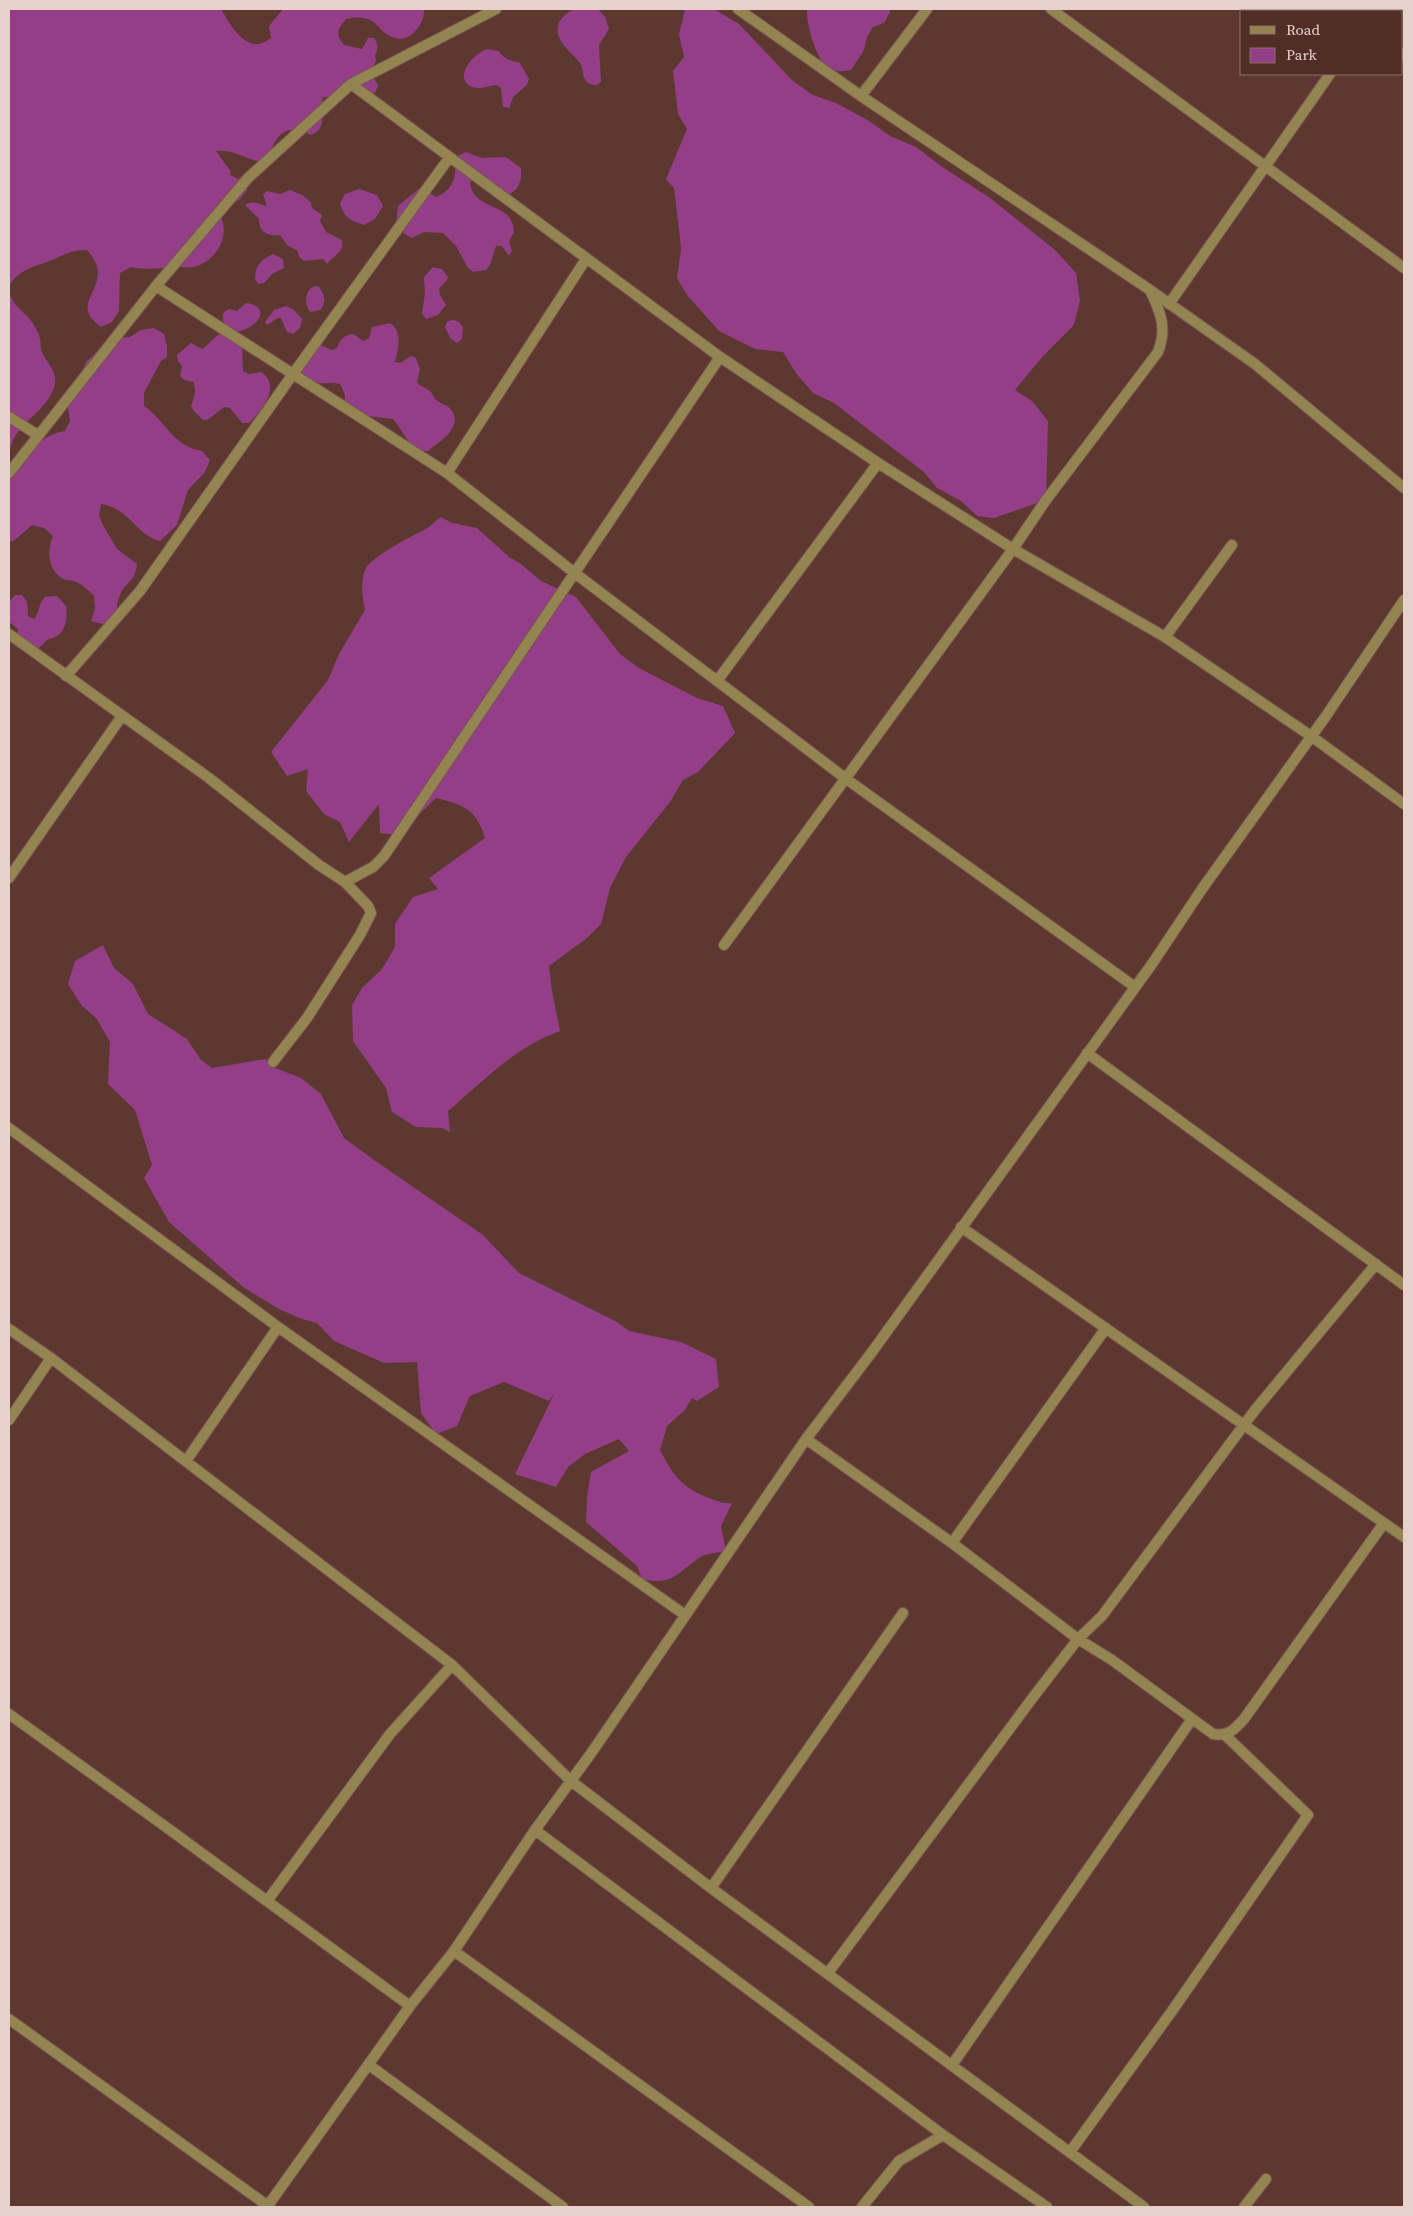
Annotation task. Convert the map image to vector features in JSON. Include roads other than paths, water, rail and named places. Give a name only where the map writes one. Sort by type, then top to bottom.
[{"type":"street","points":[[9,473],[156,286],[248,178],[351,84],[496,9]]},
{"type":"street","points":[[738,9],[861,96],[1150,290],[1255,364],[1404,488]]},
{"type":"street","points":[[861,96],[927,9]]},
{"type":"street","points":[[1051,9],[1404,268]]},
{"type":"street","points":[[1170,304],[1264,166],[1329,75]]},
{"type":"street","points":[[351,84],[720,357],[878,463],[1013,550],[1165,637],[1311,736],[1404,804]]},
{"type":"street","points":[[66,676],[140,591],[293,374],[449,158]]},
{"type":"street","points":[[447,473],[586,259]]},
{"type":"street","points":[[156,286],[447,473],[576,574],[845,778],[1135,988]]},
{"type":"street","points":[[724,945],[1013,550],[1046,500],[1158,352],[1164,329],[1161,313],[1150,290]]},
{"type":"street","points":[[345,882],[373,867],[384,856],[576,574],[720,357]]},
{"type":"street","points":[[9,417],[38,435]]},
{"type":"street","points":[[717,680],[878,463]]},
{"type":"street","points":[[1165,637],[1232,545]]},
{"type":"street","points":[[9,2020],[267,2206],[410,2006],[454,1951],[535,1830],[806,1439],[872,1352],[1135,988],[1404,600]]},
{"type":"street","points":[[9,634],[210,778],[319,865],[345,882],[368,906],[370,914],[368,921],[307,1018],[273,1062]]},
{"type":"street","points":[[9,878],[122,716]]},
{"type":"street","points":[[1087,1053],[1404,1285]]},
{"type":"street","points":[[9,1128],[278,1327],[685,1615]]},
{"type":"street","points":[[961,1227],[1404,1537]]},
{"type":"street","points":[[828,1973],[1078,1639],[1102,1616],[1245,1425],[1376,1264]]},
{"type":"street","points":[[186,1461],[278,1327]]},
{"type":"street","points":[[952,1544],[1106,1328]]},
{"type":"street","points":[[9,1329],[52,1358],[452,1665],[570,1782],[1144,2207]]},
{"type":"street","points":[[9,1420],[52,1358]]},
{"type":"street","points":[[806,1439],[952,1544],[1078,1639],[1112,1660],[1212,1734],[1225,1735],[1236,1728],[1384,1523]]},
{"type":"street","points":[[711,1888],[903,1613]]},
{"type":"street","points":[[267,1902],[390,1734],[452,1665]]},
{"type":"street","points":[[9,1714],[410,2006]]},
{"type":"street","points":[[952,2065],[1192,1719]]},
{"type":"street","points":[[1070,2152],[1172,2011],[1308,1815],[1225,1735]]},
{"type":"street","points":[[535,1830],[943,2135],[1047,2207]]},
{"type":"street","points":[[454,1951],[809,2207]]},
{"type":"street","points":[[369,2065],[563,2207]]},
{"type":"street","points":[[862,2207],[888,2172],[899,2161],[943,2135]]},
{"type":"street","points":[[1244,2207],[1266,2179]]}]
